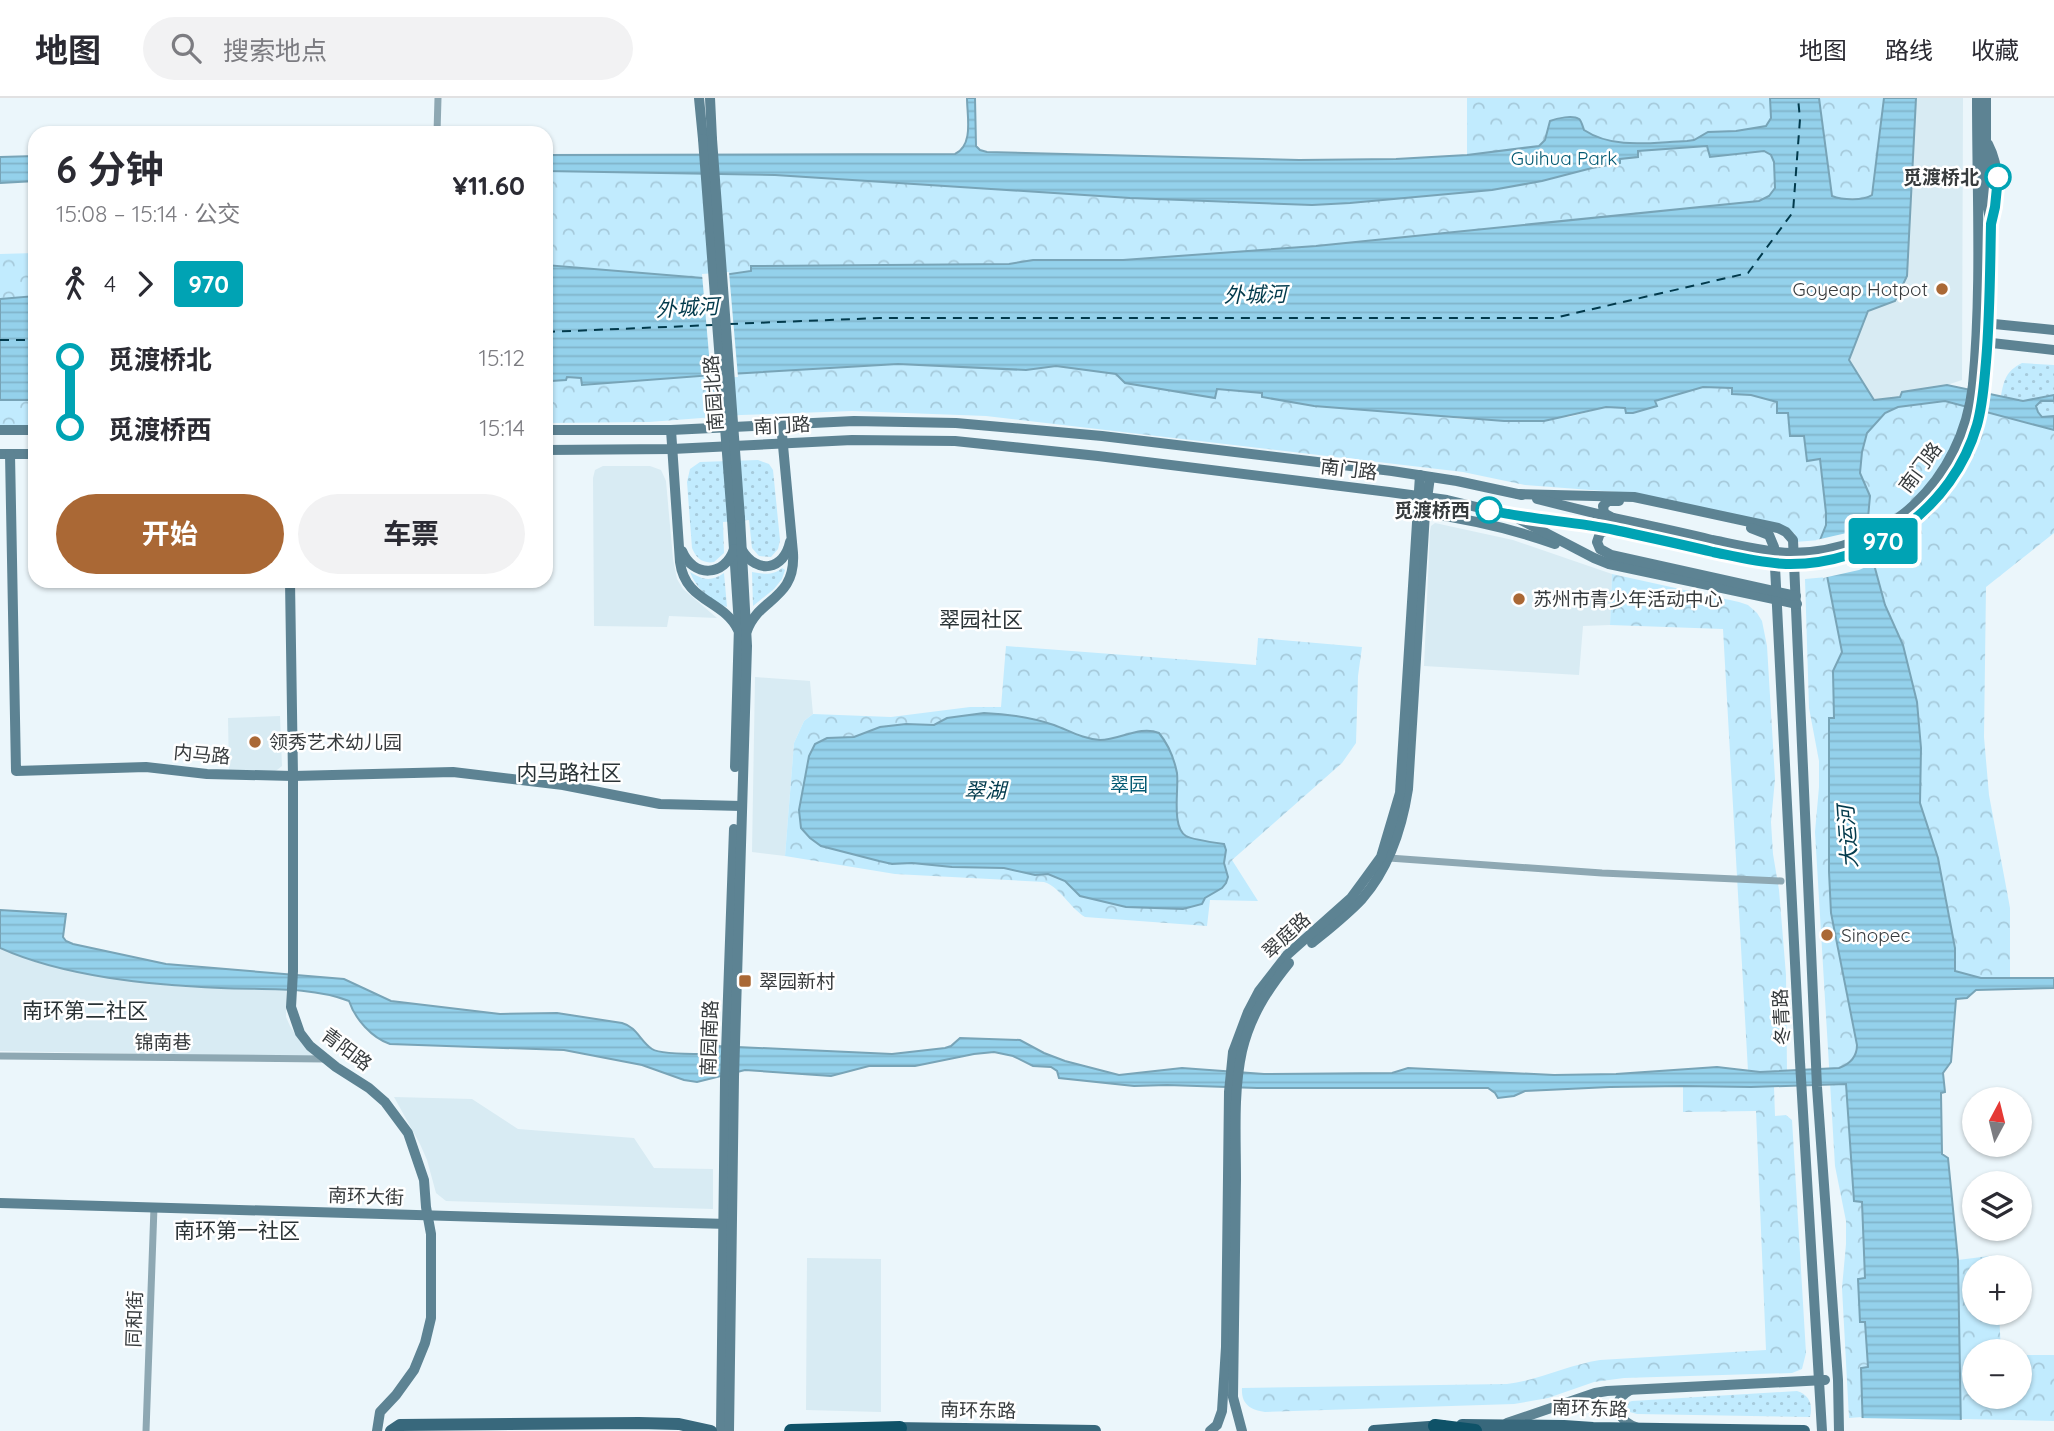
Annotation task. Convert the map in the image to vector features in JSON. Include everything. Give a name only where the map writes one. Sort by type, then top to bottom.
[{"type":"highway","points":[[1435,1426],[1475,1431]]},
{"type":"highway","points":[[791,1431],[900,1428]]},
{"type":"main road","points":[[699,98],[708,139]]},
{"type":"main road","points":[[708,139],[710,98]]},
{"type":"main road","points":[[1977,98],[1977,202],[1983,323]]},
{"type":"main road","points":[[1983,323],[1998,176],[1993,153],[1987,142],[1986,98]]},
{"type":"main road","name":"南园北路","points":[[708,139],[743,645]]},
{"type":"main road","points":[[1983,323],[2054,330]]},
{"type":"main road","name":"南门路","points":[[553,430],[671,430],[890,421],[1006,426],[1425,476],[1518,494],[1611,523],[1773,563],[1812,563],[1837,559],[1884,541],[1925,511],[1957,471],[1973,437],[1980,412],[1978,386],[1983,323]]},
{"type":"main road","points":[[1982,342],[2054,350]]},
{"type":"main road","points":[[671,430],[681,568],[685,580],[698,595],[732,620],[743,633],[790,579],[793,562],[780,424]]},
{"type":"main road","points":[[0,430],[28,430]]},
{"type":"main road","name":"南门路","points":[[553,450],[672,449],[901,440],[1002,445],[1423,497],[1510,515],[1611,523]]},
{"type":"main road","points":[[5,454],[28,454]]},
{"type":"main road","name":"内马路","points":[[5,454],[16,771],[146,767],[207,774],[293,776],[453,772],[563,785],[660,804],[738,806]]},
{"type":"main road","name":"翠庭路","points":[[1210,1431],[1217,1425],[1222,1411],[1226,1347],[1235,1067],[1233,1052],[1240,1030],[1259,991],[1287,955],[1352,898],[1381,857],[1389,834],[1400,793],[1425,476]]},
{"type":"main road","name":"冬青路","points":[[1518,494],[1634,497],[1781,528],[1793,541],[1817,1087],[1838,1380],[1839,1431]]},
{"type":"main road","name":"翠庭路","points":[[1235,1067],[1265,993],[1290,961],[1362,899],[1389,858],[1405,808],[1408,789],[1425,513],[1423,497]]},
{"type":"main road","name":"冬青路","points":[[1611,523],[1603,505],[1608,501],[1620,501],[1762,531],[1774,543],[1822,1431]]},
{"type":"main road","points":[[1425,513],[1510,529],[1628,568],[1796,600]]},
{"type":"main road","points":[[1510,515],[1594,558]]},
{"type":"main road","points":[[1611,523],[1600,533],[1597,542],[1600,549],[1611,555],[1777,596]]},
{"type":"main road","points":[[679,542],[688,562],[695,568],[705,570],[722,567],[738,548],[755,563],[772,566],[785,557],[790,536]]},
{"type":"main road","name":"青阳路","points":[[289,588],[293,776],[291,1007],[300,1033],[310,1046],[336,1067],[369,1087],[385,1102],[408,1133],[424,1180],[431,1234],[431,1318],[425,1343],[414,1370],[380,1412],[377,1431]]},
{"type":"main road","name":"南园南路","points":[[729,1431],[730,1078],[743,645]]},
{"type":"main road","name":"翠庭路","points":[[1233,1092],[1233,1397],[1242,1431]]},
{"type":"main road","name":"南环大街","points":[[0,1203],[728,1224]]},
{"type":"main road","name":"南园南路","points":[[720,1431],[728,1224]]},
{"type":"main road","points":[[1499,1425],[1595,1393],[1838,1380]]},
{"type":"main road","points":[[1633,1389],[1622,1396],[1619,1412],[1624,1421],[1638,1428]]},
{"type":"main road","points":[[391,1431],[400,1425],[639,1423],[679,1424],[711,1431]]},
{"type":"main road","name":"南环东路","points":[[1374,1431],[1499,1425],[1804,1431]]},
{"type":"main road","name":"南环东路","points":[[860,1431],[900,1428],[1095,1431]]},
{"type":"street","points":[[437,126],[438,98]]},
{"type":"street","points":[[1389,858],[1602,873],[1781,881]]},
{"type":"street","name":"锦南巷","points":[[0,1056],[326,1059]]},
{"type":"street","name":"同和街","points":[[146,1431],[154,1207]]},
{"type":"shaded area","points":[[1916,98],[1963,98],[1962,380],[1902,392],[1900,397],[1874,400],[1849,360],[1868,310],[1895,301],[1907,276]]},
{"type":"shaded area","points":[[603,466],[650,466],[661,470],[666,481],[677,579],[683,589],[717,618],[669,616],[667,627],[594,626],[593,478],[595,470]]},
{"type":"shaded area","name":"苏州市青少年活动中心","points":[[1435,523],[1513,540],[1612,574],[1610,625],[1583,626],[1579,675],[1424,666],[1430,531]]},
{"type":"shaded area","points":[[755,677],[810,681],[813,714],[804,721],[794,743],[785,856],[752,852]]},
{"type":"shaded area","name":"领秀艺术幼儿园","points":[[280,716],[282,766],[272,772],[229,772],[228,718]]},
{"type":"shaded area","points":[[0,948],[35,962],[137,982],[183,987],[286,990],[286,1017],[297,1037],[314,1057],[0,1051]]},
{"type":"shaded area","points":[[394,1097],[472,1099],[518,1129],[634,1138],[654,1168],[713,1169],[713,1209],[446,1201],[436,1193],[420,1144]]},
{"type":"shaded area","points":[[807,1258],[881,1259],[881,1412],[806,1410]]},
{"type":"green space","name":"Guihua Park","points":[[1467,98],[1770,98],[1775,185],[1769,197],[1759,201],[1316,246],[1123,260],[1033,260],[1009,264],[752,266],[751,271],[703,278],[553,266],[553,171],[775,175],[1130,198],[1312,205],[1350,203],[1500,151],[1467,155]]},
{"type":"green space","points":[[1819,98],[1884,98],[1870,197],[1832,196]]},
{"type":"green space","points":[[28,253],[28,297],[0,299],[0,254]]},
{"type":"green space","points":[[2022,363],[2054,365],[2054,422],[2031,418],[2027,401],[2001,396],[2007,376]]},
{"type":"green space","points":[[898,364],[1026,370],[1056,366],[1116,374],[1125,383],[1215,398],[1216,389],[1240,390],[1461,419],[1504,421],[1569,417],[1606,407],[1625,408],[1633,413],[1657,406],[1654,401],[1703,387],[1732,388],[1732,394],[1751,395],[1777,402],[1788,412],[1820,459],[1826,525],[1820,540],[1795,542],[1795,534],[1789,530],[1617,492],[1525,485],[1463,472],[986,416],[852,411],[649,422],[553,423],[553,380],[566,377],[581,378],[582,385]]},
{"type":"green space","points":[[28,399],[28,425],[0,425],[0,400]]},
{"type":"green space","points":[[1945,401],[2054,430],[2054,533],[1986,587],[1984,737],[1989,795],[2010,908],[2010,978],[1981,978],[1955,972],[1955,948],[1938,858],[1920,803],[1903,645],[1885,605],[1872,557],[1868,518],[1870,496],[1860,473],[1867,433],[1885,413],[1898,407]]},
{"type":"green space","points":[[758,460],[769,464],[773,470],[780,540],[778,549],[771,557],[759,556],[752,548],[749,520],[723,522],[724,553],[714,562],[700,560],[692,548],[687,482],[690,469],[700,462]]},
{"type":"green space","points":[[782,568],[785,570],[782,579],[753,606],[752,572],[764,574]]},
{"type":"green space","points":[[690,572],[707,579],[724,573],[727,607],[705,594]]},
{"type":"green space","points":[[1612,574],[1739,602],[1748,605],[1762,621],[1767,646],[1775,779],[1771,822],[1773,854],[1779,890],[1786,975],[1787,1071],[1748,1071],[1723,629],[1610,625]]},
{"type":"green space","points":[[1827,577],[1842,652],[1833,671],[1834,718],[1829,719],[1831,913],[1857,1045],[1847,1084],[1854,1201],[1862,1201],[1865,1279],[1858,1279],[1861,1322],[1865,1322],[1868,1368],[1861,1369],[1862,1417],[1849,1418],[1842,1288],[1846,1221],[1835,1166],[1815,832],[1819,761],[1809,708],[1805,579]]},
{"type":"green space","name":"翠园","points":[[1258,638],[1362,647],[1358,676],[1356,743],[1342,763],[1232,860],[1258,901],[1210,900],[1207,926],[1085,917],[1055,888],[1044,882],[895,874],[785,856],[794,743],[804,721],[813,714],[891,717],[970,707],[1001,707],[1006,646],[1256,665]]},
{"type":"green space","points":[[1683,1086],[1774,1087],[1775,1116],[1786,1115],[1792,1120],[1806,1353],[1802,1369],[1792,1373],[1624,1378],[1594,1382],[1548,1398],[1514,1404],[1265,1412],[1251,1408],[1245,1402],[1242,1388],[1507,1384],[1600,1360],[1766,1350],[1756,1111],[1683,1112]]},
{"type":"green space","points":[[1962,1259],[1962,1325],[2000,1325],[2000,1339],[1962,1339],[1962,1409],[2032,1409],[2032,1355],[2054,1355],[2054,1421],[1961,1419],[1958,1260]]},
{"type":"green space","points":[[1797,1391],[1810,1401],[1810,1417],[1637,1414],[1630,1412],[1627,1406],[1632,1401]]},
{"type":"water","points":[[967,98],[975,98],[976,146],[987,152],[1299,160],[1396,159],[1467,155],[1539,146],[1545,140],[1550,121],[1569,117],[1579,119],[1584,130],[1596,136],[1621,143],[1694,140],[1708,132],[1766,126],[1771,118],[1770,98],[1819,98],[1832,196],[1852,199],[1872,195],[1884,98],[1916,98],[1907,276],[1895,301],[1868,311],[1849,360],[1874,400],[1900,397],[1902,392],[1947,385],[2023,401],[2054,395],[2054,401],[2041,401],[2036,406],[2042,417],[2054,416],[2054,430],[1945,401],[1898,407],[1885,413],[1867,433],[1860,473],[1870,496],[1868,518],[1872,557],[1885,605],[1903,645],[1917,702],[1921,748],[1920,803],[1938,858],[1955,948],[1955,971],[1981,978],[2054,978],[2054,988],[1976,990],[1967,998],[1956,999],[1951,1062],[1943,1073],[1945,1092],[1941,1093],[1942,1154],[1948,1158],[1958,1260],[1961,1431],[1863,1431],[1861,1368],[1868,1367],[1865,1322],[1860,1322],[1858,1279],[1865,1278],[1862,1202],[1854,1201],[1846,1084],[1610,1087],[1525,1091],[1498,1098],[1488,1088],[1134,1086],[1059,1078],[1057,1071],[1051,1067],[1033,1066],[1013,1056],[994,1052],[915,1066],[869,1066],[831,1076],[745,1070],[697,1082],[642,1065],[564,1050],[390,1044],[365,1027],[349,1001],[334,996],[302,991],[194,987],[108,978],[52,966],[0,948],[0,910],[66,914],[63,937],[73,944],[166,964],[344,979],[391,1001],[500,1014],[557,1013],[622,1023],[631,1028],[652,1049],[673,1053],[715,1054],[716,1046],[892,1054],[945,1048],[960,1038],[1020,1040],[1065,1061],[1119,1075],[1182,1068],[1264,1074],[1392,1073],[1408,1068],[1554,1075],[1717,1067],[1760,1072],[1839,1068],[1850,1062],[1856,1053],[1857,1045],[1831,913],[1829,872],[1829,718],[1834,718],[1833,671],[1842,652],[1820,540],[1826,525],[1826,513],[1820,459],[1807,461],[1804,436],[1790,436],[1788,413],[1777,413],[1777,402],[1751,395],[1732,394],[1732,388],[1703,387],[1655,401],[1657,406],[1633,413],[1626,413],[1625,408],[1606,407],[1544,421],[1504,421],[1314,406],[1262,397],[1262,393],[1217,389],[1215,398],[1125,383],[1116,374],[1056,366],[1026,370],[898,364],[582,385],[581,378],[567,377],[566,380],[553,381],[553,266],[703,278],[751,271],[751,266],[1009,264],[1033,260],[1123,260],[1316,246],[1759,201],[1769,196],[1775,188],[1774,162],[1771,155],[1764,151],[1710,157],[1707,146],[1638,151],[1638,157],[1620,159],[1620,163],[1492,190],[1312,205],[1130,198],[775,175],[553,171],[553,155],[955,154],[965,144]]},
{"type":"water","points":[[28,156],[28,181],[0,183],[0,157]]},
{"type":"water","points":[[28,297],[28,400],[0,400],[0,299]]},
{"type":"water","name":"翠湖","points":[[984,713],[1037,720],[1100,740],[1145,731],[1159,733],[1176,767],[1177,816],[1181,831],[1189,837],[1224,844],[1224,863],[1228,877],[1226,883],[1205,898],[1202,904],[1183,909],[1126,907],[1080,896],[1065,881],[1048,874],[1035,875],[1004,868],[892,864],[879,861],[821,846],[801,828],[799,810],[809,756],[815,744],[827,738],[854,737],[880,727],[934,725],[947,718]]},
{"type":"pier","points":[[729,272],[738,377],[711,378],[702,274]]},
{"type":"pier","points":[[1872,522],[1877,562],[1859,570],[1823,578],[1816,540],[1851,532]]},
{"type":"pier","points":[[1859,1418],[1965,1420],[1965,1431],[1859,1431]]},
{"type":"ferry route","points":[[729,324],[880,318],[1554,318],[1748,273],[1793,212],[1800,119],[1798,98]]},
{"type":"ferry route","points":[[553,332],[713,325]]},
{"type":"ferry route","points":[[0,340],[28,340]]},
{"type":"bus line","name":"970","points":[[1489,510],[1610,529],[1773,563],[1799,564],[1837,559],[1873,546],[1895,534],[1916,519],[1942,492],[1963,460],[1977,425],[1988,343],[1991,224],[1998,177]]},
{"type":"place","name":"觅渡桥北","points":[[1998,177]]},
{"type":"place","name":"Goyeap Hotpot","points":[[1942,289]]},
{"type":"place","name":"觅渡桥西","points":[[1489,510]]},
{"type":"place","name":"苏州市青少年活动中心","points":[[1519,599]]},
{"type":"place","name":"领秀艺术幼儿园","points":[[255,742]]},
{"type":"place","name":"Sinopec","points":[[1827,935]]},
{"type":"place","name":"翠园新村","points":[[745,981]]},
{"type":"district","name":"翠园社区","points":[[981,619]]},
{"type":"district","name":"内马路社区","points":[[569,772]]},
{"type":"district","name":"南环第二社区","points":[[85,1010]]},
{"type":"district","name":"南环第一社区","points":[[237,1230]]},
{"type":"water label","name":"外城河","points":[[1255,294]]},
{"type":"water label","name":"外城河","points":[[687,307]]},
{"type":"water label","name":"大运河","points":[[1847,837]]}]
